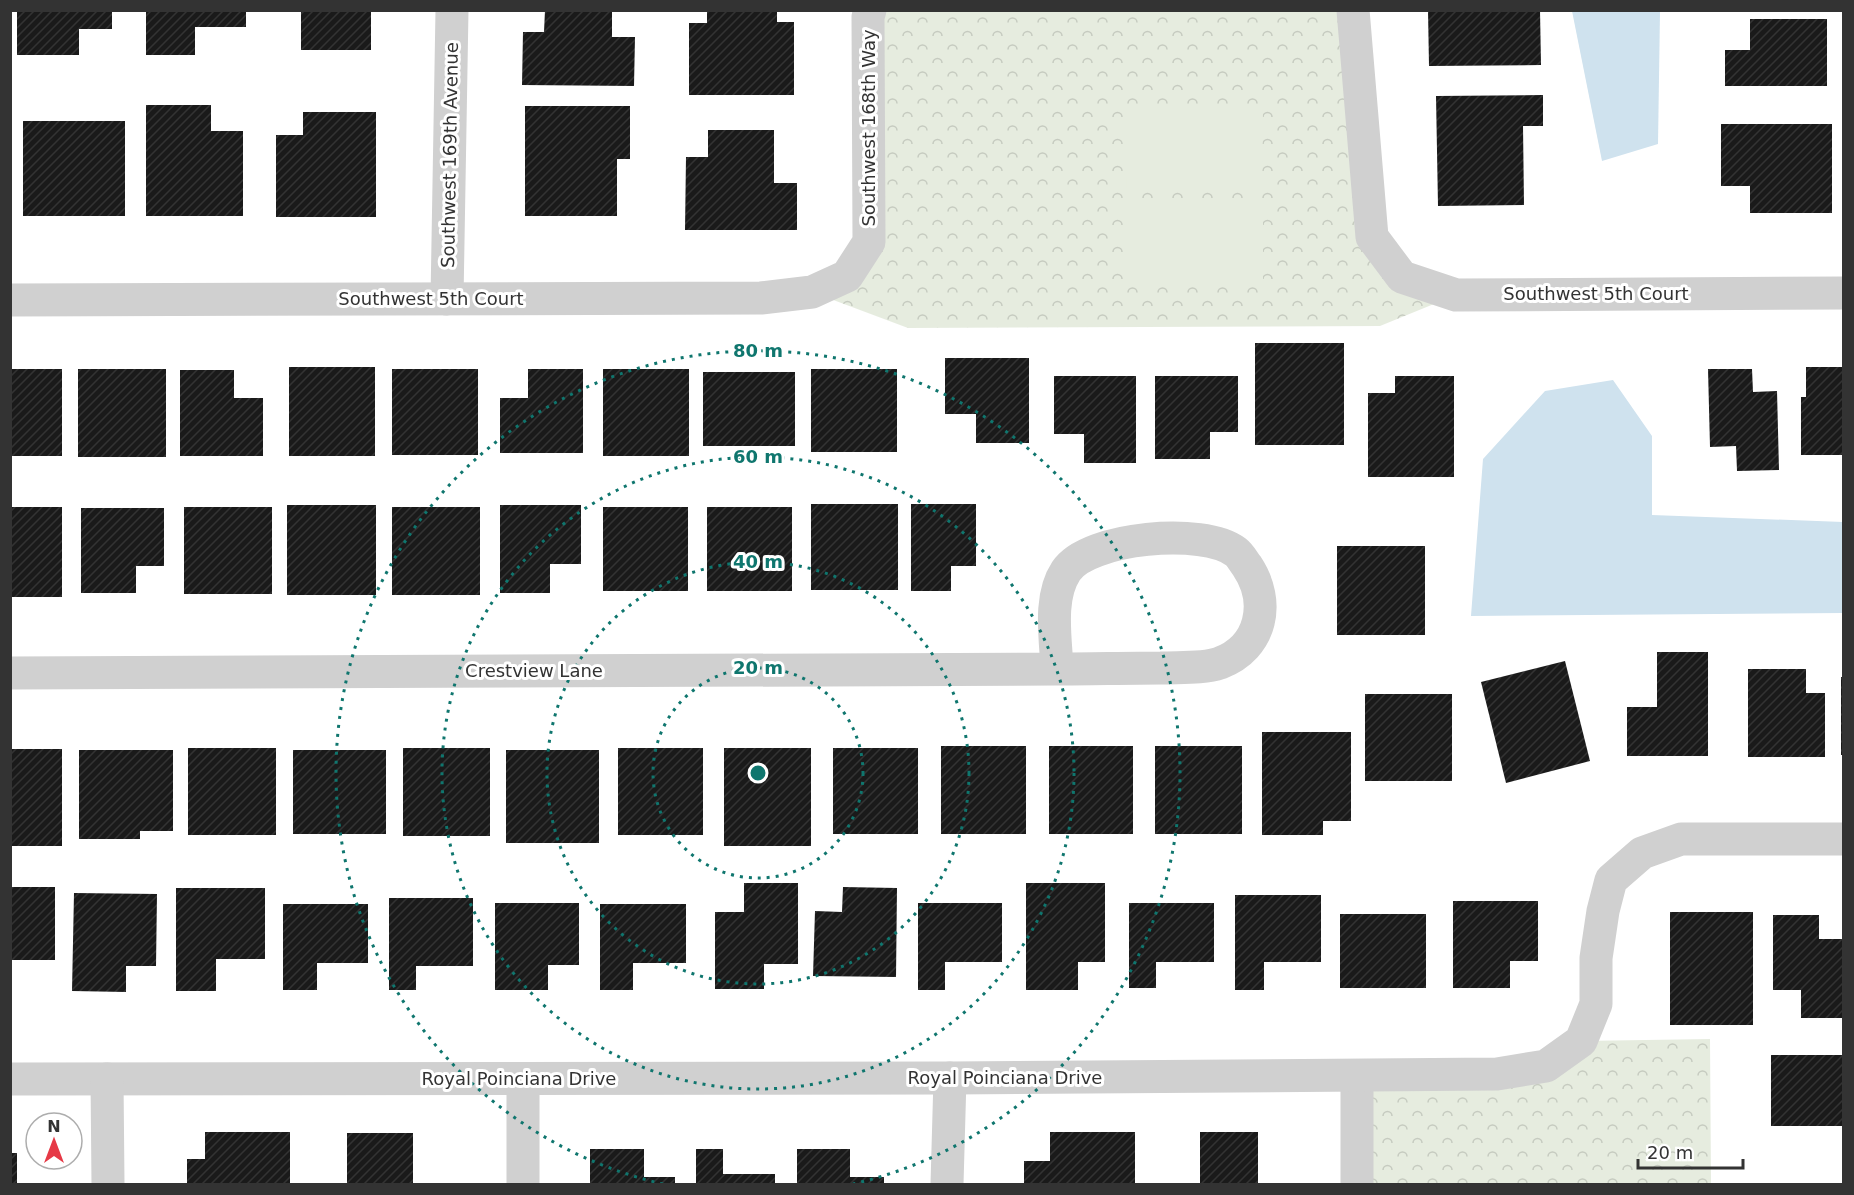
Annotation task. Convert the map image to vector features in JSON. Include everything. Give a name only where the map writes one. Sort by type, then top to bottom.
[{"type":"street","name":"Southwest 169th Avenue","points":[[447,299],[452,10]]},
{"type":"street","name":"Southwest 168th Way","points":[[847,276],[869,242],[868,17],[870,10]]},
{"type":"street","name":"Southwest 5th Court","points":[[1353,10],[1372,237],[1402,277],[1456,295],[1844,294]]},
{"type":"street","name":"Southwest 5th Court","points":[[10,300],[761,298],[812,292],[847,276]]},
{"type":"street","name":"Crestview Lane","points":[[10,673],[1057,669],[1187,667],[1218,664],[1250,643],[1258,626],[1260,609],[1259,592],[1253,576],[1237,553],[1225,546],[1201,540],[1161,537],[1098,549],[1079,557],[1066,571],[1059,588],[1056,606],[1057,669]]},
{"type":"street","name":"Royal Poinciana Drive","points":[[10,1079],[950,1078],[1497,1074],[1546,1066],[1581,1041],[1596,1004],[1596,958],[1603,911],[1611,880],[1642,853],[1681,839],[1844,839]]},
{"type":"street","points":[[1357,1076],[1357,1185]]},
{"type":"street","points":[[947,1185],[950,1078]]},
{"type":"street","points":[[107,1079],[108,1185]]},
{"type":"street","points":[[523,1079],[523,1185]]},
{"type":"green space","points":[[1353,10],[1372,237],[1456,295],[1380,326],[908,328],[812,292],[869,242],[870,11]]},
{"type":"green space","points":[[1127,107],[1263,107],[1262,190],[1126,190]]},
{"type":"green space","points":[[1127,201],[1263,201],[1263,283],[1127,283]]},
{"type":"green space","points":[[1710,1039],[1711,1184],[1357,1184],[1357,1076],[1497,1074],[1581,1041]]},
{"type":"water","points":[[1572,11],[1660,11],[1658,144],[1602,161]]},
{"type":"water","points":[[1613,380],[1652,436],[1652,515],[1843,522],[1843,613],[1471,616],[1483,459],[1545,391]]},
{"type":"building","points":[[17,10],[112,10],[112,29],[79,29],[79,55],[17,55]]},
{"type":"building","points":[[146,10],[246,10],[246,27],[195,27],[195,55],[146,55]]},
{"type":"building","points":[[301,10],[371,10],[371,50],[301,50]]},
{"type":"building","points":[[545,10],[612,10],[612,37],[635,37],[634,86],[522,85],[523,32],[544,32]]},
{"type":"building","points":[[707,10],[777,10],[777,22],[794,22],[794,95],[689,95],[689,23],[707,23]]},
{"type":"building","points":[[1428,10],[1540,10],[1541,65],[1429,66]]},
{"type":"building","points":[[1750,19],[1827,19],[1827,86],[1725,86],[1725,50],[1750,50]]},
{"type":"building","points":[[1543,95],[1543,126],[1523,126],[1524,205],[1438,206],[1436,96]]},
{"type":"building","points":[[146,105],[211,105],[211,131],[243,131],[243,216],[146,216]]},
{"type":"building","points":[[525,106],[630,106],[630,159],[617,159],[617,216],[525,216]]},
{"type":"building","points":[[303,112],[376,112],[376,217],[276,217],[276,135],[303,135]]},
{"type":"building","points":[[23,121],[125,121],[125,216],[23,216]]},
{"type":"building","points":[[1721,124],[1832,124],[1832,213],[1750,213],[1750,186],[1721,186]]},
{"type":"building","points":[[708,130],[774,130],[774,183],[797,183],[797,230],[685,230],[686,157],[708,157]]},
{"type":"building","points":[[1255,343],[1344,343],[1344,445],[1255,445]]},
{"type":"building","points":[[945,358],[1029,358],[1029,443],[976,443],[976,414],[945,414]]},
{"type":"building","points":[[289,367],[375,367],[375,456],[289,456]]},
{"type":"building","points":[[1806,367],[1844,367],[1844,455],[1801,455],[1801,397],[1806,397]]},
{"type":"building","points":[[10,369],[62,369],[62,456],[10,456]]},
{"type":"building","points":[[78,369],[166,369],[166,457],[78,457]]},
{"type":"building","points":[[392,369],[478,369],[478,455],[392,455]]},
{"type":"building","points":[[528,369],[583,369],[583,453],[500,453],[500,398],[528,398]]},
{"type":"building","points":[[603,369],[689,369],[689,456],[603,456]]},
{"type":"building","points":[[811,369],[897,369],[897,452],[811,452]]},
{"type":"building","points":[[1708,369],[1752,369],[1753,392],[1777,391],[1779,470],[1737,471],[1736,446],[1710,447]]},
{"type":"building","points":[[180,370],[234,370],[234,398],[263,398],[263,456],[180,456]]},
{"type":"building","points":[[703,372],[795,372],[795,446],[703,446]]},
{"type":"building","points":[[1054,376],[1136,376],[1136,463],[1084,463],[1084,434],[1054,434]]},
{"type":"building","points":[[1155,376],[1238,376],[1238,432],[1210,432],[1210,459],[1155,459]]},
{"type":"building","points":[[1395,376],[1454,376],[1454,477],[1368,477],[1368,393],[1395,393]]},
{"type":"building","points":[[811,504],[898,504],[898,590],[811,590]]},
{"type":"building","points":[[911,504],[976,504],[976,566],[951,566],[951,591],[911,591]]},
{"type":"building","points":[[287,505],[376,505],[376,595],[287,595]]},
{"type":"building","points":[[500,505],[581,505],[581,564],[550,564],[550,593],[500,593]]},
{"type":"building","points":[[10,507],[62,507],[62,597],[10,597]]},
{"type":"building","points":[[184,507],[272,507],[272,594],[184,594]]},
{"type":"building","points":[[392,507],[480,507],[480,595],[392,595]]},
{"type":"building","points":[[603,507],[688,507],[688,591],[603,591]]},
{"type":"building","points":[[707,507],[792,507],[792,591],[707,591]]},
{"type":"building","points":[[81,508],[164,508],[164,566],[136,566],[136,593],[81,593]]},
{"type":"building","points":[[1337,546],[1425,546],[1425,635],[1337,635]]},
{"type":"building","points":[[1657,652],[1708,652],[1708,756],[1627,756],[1627,707],[1657,707]]},
{"type":"building","points":[[1565,661],[1590,761],[1506,783],[1481,682]]},
{"type":"building","points":[[1748,669],[1806,669],[1806,693],[1825,693],[1825,757],[1748,757]]},
{"type":"building","points":[[1841,677],[1844,677],[1844,755],[1841,755]]},
{"type":"building","points":[[1365,694],[1452,694],[1452,781],[1365,781]]},
{"type":"building","points":[[1262,732],[1351,732],[1351,821],[1323,821],[1323,835],[1262,835]]},
{"type":"building","points":[[941,746],[1026,746],[1026,834],[941,834]]},
{"type":"building","points":[[1049,746],[1133,746],[1133,834],[1049,834]]},
{"type":"building","points":[[1155,746],[1242,746],[1242,834],[1155,834]]},
{"type":"building","points":[[188,748],[276,748],[276,835],[188,835]]},
{"type":"building","points":[[403,748],[490,748],[490,836],[403,836]]},
{"type":"building","points":[[618,748],[703,748],[703,835],[618,835]]},
{"type":"building","points":[[724,748],[811,748],[811,846],[724,846]]},
{"type":"building","points":[[833,748],[918,748],[918,834],[833,834]]},
{"type":"building","points":[[10,749],[62,749],[62,846],[10,846]]},
{"type":"building","points":[[79,750],[173,750],[173,831],[140,831],[140,839],[79,839]]},
{"type":"building","points":[[293,750],[386,750],[386,834],[293,834]]},
{"type":"building","points":[[506,750],[599,750],[599,843],[506,843]]},
{"type":"building","points":[[744,883],[798,883],[798,964],[764,964],[764,989],[715,989],[715,912],[744,912]]},
{"type":"building","points":[[1026,883],[1105,883],[1105,962],[1078,962],[1078,990],[1026,990]]},
{"type":"building","points":[[10,887],[55,887],[55,960],[10,960]]},
{"type":"building","points":[[843,887],[897,888],[896,977],[813,976],[815,911],[842,912]]},
{"type":"building","points":[[176,888],[265,888],[265,959],[216,959],[216,991],[176,991]]},
{"type":"building","points":[[74,893],[157,894],[156,966],[126,966],[126,992],[72,991]]},
{"type":"building","points":[[1235,895],[1321,895],[1321,962],[1264,962],[1264,990],[1235,990]]},
{"type":"building","points":[[389,898],[473,898],[473,966],[416,966],[416,990],[389,990]]},
{"type":"building","points":[[1453,901],[1538,901],[1538,961],[1510,961],[1510,988],[1453,988]]},
{"type":"building","points":[[495,903],[579,903],[579,965],[548,965],[548,990],[495,990]]},
{"type":"building","points":[[918,903],[1002,903],[1002,962],[945,962],[945,990],[918,990]]},
{"type":"building","points":[[1129,903],[1214,903],[1214,962],[1156,962],[1156,988],[1129,988]]},
{"type":"building","points":[[283,904],[368,904],[368,963],[317,963],[317,990],[283,990]]},
{"type":"building","points":[[600,904],[686,904],[686,963],[633,963],[633,990],[600,990]]},
{"type":"building","points":[[1670,912],[1753,912],[1753,1025],[1670,1025]]},
{"type":"building","points":[[1340,914],[1426,914],[1426,988],[1340,988]]},
{"type":"building","points":[[1773,915],[1819,915],[1819,939],[1842,939],[1842,1018],[1801,1018],[1801,990],[1773,990]]},
{"type":"building","points":[[1771,1055],[1844,1055],[1844,1126],[1771,1126]]},
{"type":"building","points":[[205,1132],[290,1132],[290,1184],[187,1184],[187,1159],[205,1159]]},
{"type":"building","points":[[1050,1132],[1135,1132],[1135,1184],[1024,1184],[1024,1161],[1050,1161]]},
{"type":"building","points":[[1200,1132],[1258,1132],[1258,1184],[1200,1184]]},
{"type":"building","points":[[347,1133],[413,1133],[413,1184],[347,1184]]},
{"type":"building","points":[[590,1149],[644,1149],[644,1177],[675,1177],[675,1184],[590,1184]]},
{"type":"building","points":[[696,1149],[723,1149],[723,1174],[775,1174],[775,1184],[696,1184]]},
{"type":"building","points":[[797,1149],[850,1149],[850,1177],[884,1177],[884,1184],[797,1184]]},
{"type":"building","points":[[10,1153],[17,1153],[17,1184],[10,1184]]}]
